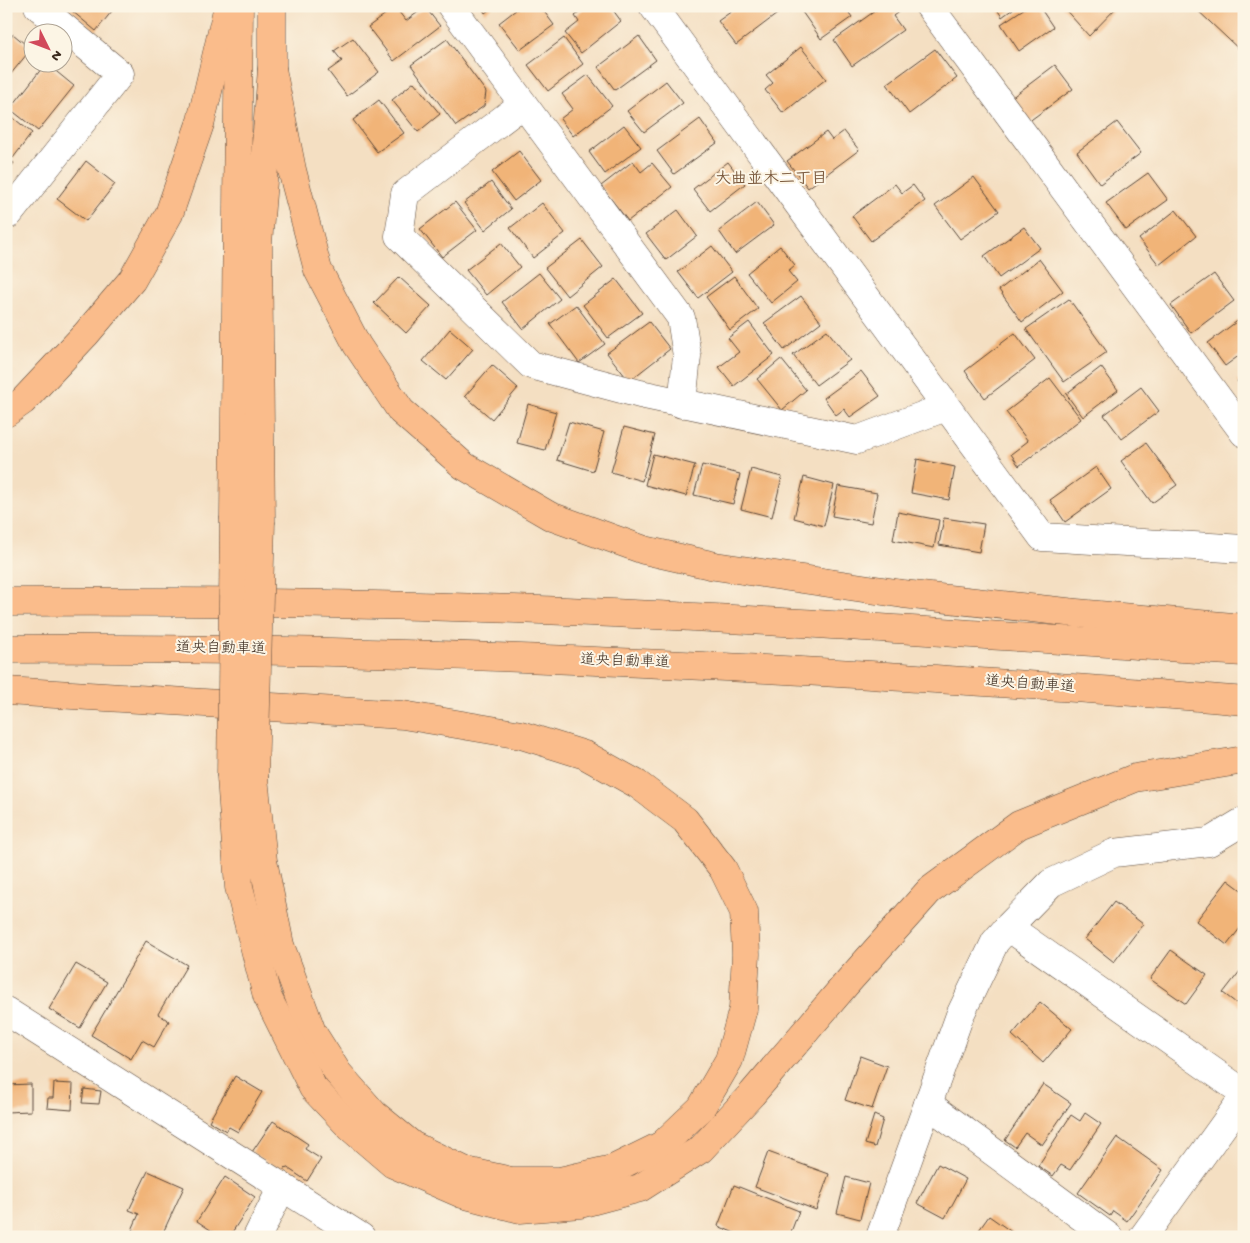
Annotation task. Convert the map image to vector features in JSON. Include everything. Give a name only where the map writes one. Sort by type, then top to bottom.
[{"type":"highway","points":[[6,413],[23,401],[86,334],[132,280],[169,214],[201,121],[228,6]]},
{"type":"highway","points":[[6,690],[403,715],[521,735],[585,755],[636,784],[685,820],[723,869],[744,912],[746,954],[743,1009],[729,1060],[701,1108],[662,1145],[613,1169],[560,1181],[511,1181],[466,1171],[412,1145],[374,1114],[338,1073],[312,1032],[280,945],[263,861],[243,778],[234,518],[239,6]]},
{"type":"highway","points":[[272,6],[272,69],[258,243],[261,521],[243,778],[239,887],[267,996],[313,1088],[351,1128],[393,1164],[462,1194],[520,1209],[580,1204],[640,1188],[701,1149],[752,1094],[846,984],[929,892],[1019,825],[1136,778],[1244,760]]},
{"type":"highway","points":[[272,69],[292,170],[318,270],[357,345],[401,411],[464,466],[541,511],[644,550],[715,566],[903,594],[1076,613],[1244,628]]},
{"type":"highway","points":[[6,602],[184,601],[567,611],[735,619],[1244,652]]},
{"type":"highway","name":"道央自動車道","points":[[6,649],[163,648],[499,657],[724,666],[1148,692],[1244,701]]},
{"type":"street","points":[[6,212],[9,214],[120,74],[38,6]]},
{"type":"street","points":[[451,6],[681,318],[687,356],[682,404]]},
{"type":"street","points":[[653,6],[1042,537],[1244,549]]},
{"type":"street","points":[[929,6],[1244,433]]},
{"type":"street","points":[[523,104],[405,194],[399,236],[531,365],[682,404],[857,440],[946,407]]},
{"type":"street","points":[[880,1237],[960,1015],[995,942],[1008,927],[1050,883],[1114,854],[1209,842],[1244,821]]},
{"type":"street","points":[[1008,927],[1244,1095],[1143,1237]]},
{"type":"street","points":[[6,1011],[361,1237]]},
{"type":"street","points":[[928,1104],[1108,1237]]},
{"type":"street","points":[[257,1237],[282,1187]]},
{"type":"building","points":[[66,6],[116,6],[96,31]]},
{"type":"building","points":[[481,6],[494,6],[485,13]]},
{"type":"building","points":[[521,6],[540,6],[554,25],[520,50],[499,23]]},
{"type":"building","points":[[587,6],[610,6],[621,21],[581,53],[565,33],[579,22],[575,16]]},
{"type":"building","points":[[739,6],[778,6],[781,11],[736,45],[718,21]]},
{"type":"building","points":[[784,6],[798,6],[789,13]]},
{"type":"building","points":[[805,6],[844,6],[852,17],[821,39],[800,9]]},
{"type":"building","points":[[882,6],[898,6],[901,10],[893,16],[903,30],[852,66],[834,40]]},
{"type":"building","points":[[995,6],[1017,6],[1002,17]]},
{"type":"building","points":[[1028,6],[1039,6],[1053,27],[1019,51],[1001,24]]},
{"type":"building","points":[[1062,6],[1118,6],[1089,36]]},
{"type":"building","points":[[1193,6],[1244,6],[1244,54]]},
{"type":"building","points":[[395,7],[406,21],[425,7],[440,26],[394,61],[368,27]]},
{"type":"building","points":[[13,34],[22,42],[22,60],[6,80],[6,43]]},
{"type":"building","points":[[639,36],[656,60],[615,90],[598,67]]},
{"type":"building","points":[[353,38],[379,72],[347,96],[328,71],[342,61],[334,51]]},
{"type":"building","points":[[564,38],[583,64],[548,91],[528,65]]},
{"type":"building","points":[[447,39],[486,92],[484,106],[456,126],[411,65]]},
{"type":"building","points":[[801,47],[826,79],[783,113],[765,90],[773,83],[766,75]]},
{"type":"building","points":[[935,49],[957,78],[909,114],[887,84]]},
{"type":"building","points":[[1055,65],[1073,89],[1028,122],[1011,98]]},
{"type":"building","points":[[39,72],[57,72],[74,86],[38,131],[10,109]]},
{"type":"building","points":[[588,75],[612,106],[573,136],[560,119],[573,109],[562,94]]},
{"type":"building","points":[[666,81],[683,103],[644,132],[627,111]]},
{"type":"building","points":[[414,82],[440,114],[418,132],[392,100]]},
{"type":"building","points":[[379,100],[404,133],[377,152],[353,120]]},
{"type":"building","points":[[6,112],[32,133],[13,158],[6,153]]},
{"type":"building","points":[[700,119],[717,143],[674,174],[657,151]]},
{"type":"building","points":[[1117,122],[1141,153],[1100,184],[1077,152]]},
{"type":"building","points":[[624,125],[641,147],[605,174],[589,152]]},
{"type":"building","points":[[844,131],[859,150],[808,188],[787,161],[826,132],[832,140]]},
{"type":"building","points":[[519,151],[541,180],[514,201],[492,172]]},
{"type":"building","points":[[6,157],[14,163],[6,173]]},
{"type":"building","points":[[86,161],[115,184],[86,221],[57,199]]},
{"type":"building","points":[[633,161],[641,172],[652,163],[672,187],[628,221],[601,186]]},
{"type":"building","points":[[728,162],[745,184],[710,211],[693,189]]},
{"type":"building","points":[[1148,173],[1168,200],[1126,230],[1106,203]]},
{"type":"building","points":[[974,177],[999,211],[960,239],[935,206]]},
{"type":"building","points":[[491,182],[511,209],[485,230],[464,203]]},
{"type":"building","points":[[895,184],[902,193],[913,185],[925,201],[871,241],[852,216]]},
{"type":"building","points":[[455,202],[477,230],[442,257],[420,229]]},
{"type":"building","points":[[757,202],[774,225],[735,254],[719,231]]},
{"type":"building","points":[[542,203],[565,233],[533,258],[510,228]]},
{"type":"building","points":[[678,210],[697,236],[666,260],[646,234]]},
{"type":"building","points":[[1176,210],[1196,236],[1159,265],[1139,239]]},
{"type":"building","points":[[1024,227],[1040,248],[999,278],[984,256]]},
{"type":"building","points":[[582,240],[603,267],[567,296],[545,268]]},
{"type":"building","points":[[501,243],[520,267],[486,295],[466,270]]},
{"type":"building","points":[[712,246],[732,272],[698,298],[678,272]]},
{"type":"building","points":[[780,246],[795,265],[788,271],[797,282],[771,303],[747,273]]},
{"type":"building","points":[[1039,259],[1063,291],[1022,322],[999,290]]},
{"type":"building","points":[[539,273],[560,299],[523,329],[502,302]]},
{"type":"building","points":[[1214,274],[1234,301],[1191,333],[1171,305]]},
{"type":"building","points":[[734,276],[758,309],[730,330],[706,297]]},
{"type":"building","points":[[399,277],[431,306],[406,333],[374,303]]},
{"type":"building","points":[[616,279],[642,313],[608,338],[583,305]]},
{"type":"building","points":[[801,296],[821,322],[784,350],[764,323]]},
{"type":"building","points":[[1069,299],[1107,352],[1064,382],[1026,329]]},
{"type":"building","points":[[576,305],[605,344],[579,363],[550,324]]},
{"type":"building","points":[[1244,316],[1244,352],[1225,366],[1208,343]]},
{"type":"building","points":[[649,322],[670,349],[629,381],[607,353]]},
{"type":"building","points":[[749,322],[774,355],[734,386],[719,367],[739,352],[728,338]]},
{"type":"building","points":[[450,329],[473,349],[446,380],[423,361]]},
{"type":"building","points":[[827,330],[850,360],[816,385],[793,355]]},
{"type":"building","points":[[1015,333],[1035,360],[985,398],[965,371]]},
{"type":"building","points":[[781,359],[806,390],[782,410],[757,379]]},
{"type":"building","points":[[492,365],[518,388],[492,419],[465,396]]},
{"type":"building","points":[[1101,367],[1118,390],[1083,417],[1066,394]]},
{"type":"building","points":[[861,371],[880,396],[850,417],[844,409],[836,415],[824,398]]},
{"type":"building","points":[[1244,376],[1244,391],[1237,381]]},
{"type":"building","points":[[1050,378],[1081,419],[1019,466],[1011,454],[1028,441],[1006,412]]},
{"type":"building","points":[[1141,387],[1159,411],[1122,439],[1104,415]]},
{"type":"building","points":[[528,404],[556,412],[545,450],[517,443]]},
{"type":"building","points":[[569,422],[604,432],[593,471],[557,460]]},
{"type":"building","points":[[624,427],[655,435],[642,481],[611,472]]},
{"type":"building","points":[[1146,443],[1177,485],[1152,503],[1121,461]]},
{"type":"building","points":[[653,454],[695,465],[686,496],[645,485]]},
{"type":"building","points":[[917,459],[955,467],[949,500],[911,493]]},
{"type":"building","points":[[702,465],[740,474],[733,504],[694,495]]},
{"type":"building","points":[[1096,467],[1111,489],[1065,522],[1050,500]]},
{"type":"building","points":[[751,469],[782,477],[772,517],[741,509]]},
{"type":"building","points":[[804,477],[834,485],[824,526],[794,518]]},
{"type":"building","points":[[838,486],[877,493],[871,523],[832,516]]},
{"type":"building","points":[[898,512],[939,520],[934,548],[893,540]]},
{"type":"building","points":[[944,518],[984,524],[979,552],[939,545]]},
{"type":"building","points":[[1228,880],[1244,892],[1244,923],[1227,945],[1196,921]]},
{"type":"building","points":[[1114,902],[1143,924],[1114,962],[1085,939]]},
{"type":"building","points":[[146,941],[187,965],[158,1014],[169,1021],[154,1047],[142,1040],[131,1059],[91,1035]]},
{"type":"building","points":[[1171,950],[1207,975],[1186,1004],[1150,979]]},
{"type":"building","points":[[76,964],[107,982],[80,1028],[49,1009]]},
{"type":"building","points":[[1244,966],[1244,1009],[1223,993]]},
{"type":"building","points":[[1040,1002],[1072,1029],[1043,1063],[1012,1035]]},
{"type":"building","points":[[860,1056],[887,1066],[872,1109],[845,1100]]},
{"type":"building","points":[[235,1076],[262,1092],[238,1132],[229,1127],[226,1131],[209,1121]]},
{"type":"building","points":[[54,1083],[73,1084],[72,1110],[47,1108],[48,1098],[53,1098]]},
{"type":"building","points":[[31,1084],[31,1111],[6,1112],[6,1085]]},
{"type":"building","points":[[1043,1084],[1071,1103],[1042,1145],[1025,1133],[1015,1147],[1005,1140]]},
{"type":"building","points":[[84,1089],[101,1091],[99,1104],[82,1103]]},
{"type":"building","points":[[1085,1113],[1101,1124],[1070,1170],[1061,1165],[1053,1176],[1038,1166],[1071,1115],[1080,1121]]},
{"type":"building","points":[[874,1115],[883,1119],[875,1147],[865,1144]]},
{"type":"building","points":[[273,1121],[308,1144],[305,1149],[321,1159],[307,1181],[286,1167],[282,1172],[252,1152]]},
{"type":"building","points":[[1117,1137],[1163,1170],[1127,1221],[1113,1211],[1110,1216],[1078,1193]]},
{"type":"building","points":[[768,1152],[829,1174],[816,1210],[755,1187]]},
{"type":"building","points":[[938,1164],[966,1179],[945,1218],[917,1203]]},
{"type":"building","points":[[148,1171],[184,1187],[161,1237],[136,1237],[138,1233],[132,1230],[139,1214],[129,1210]]},
{"type":"building","points":[[225,1177],[255,1197],[229,1237],[221,1237],[197,1221]]},
{"type":"building","points":[[846,1177],[869,1183],[860,1219],[837,1213]]},
{"type":"building","points":[[734,1185],[799,1211],[789,1237],[744,1237],[718,1226]]},
{"type":"building","points":[[989,1216],[1016,1235],[1015,1237],[974,1237]]},
{"type":"building","points":[[917,1232],[925,1237],[913,1237]]},
{"type":"district","name":"大曲並木二丁目","points":[[771,180]]}]
